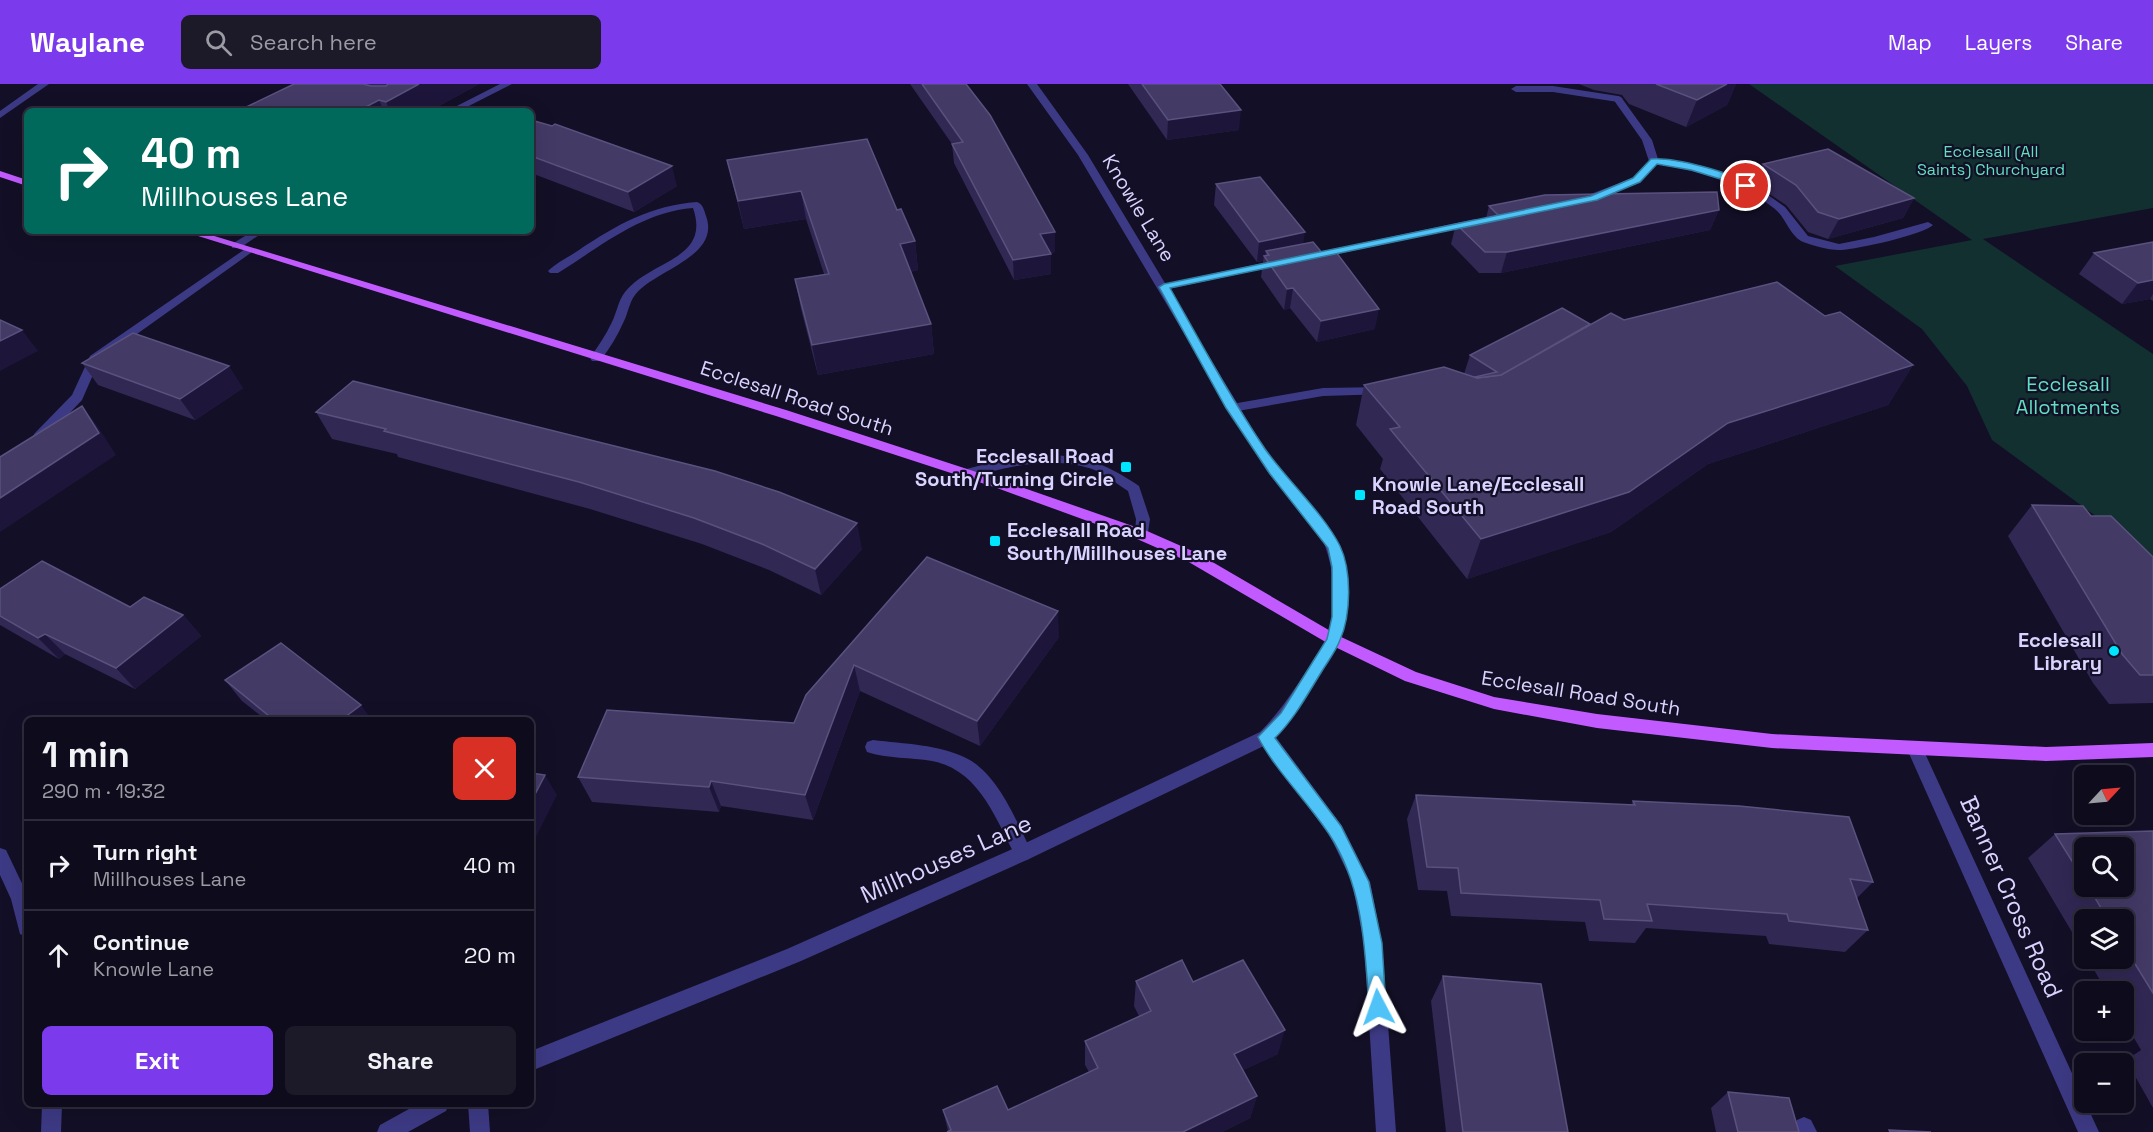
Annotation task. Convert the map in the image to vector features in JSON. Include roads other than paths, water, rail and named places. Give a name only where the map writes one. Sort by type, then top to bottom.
[{"type":"main road","points":[[0,174],[24,182]]},
{"type":"main road","name":"Ecclesall Road South","points":[[197,234],[781,413],[1002,485],[1143,535],[1202,562],[1334,640],[1411,677],[1494,703],[1597,721],[1772,741],[2046,753],[2153,750]]},
{"type":"street","points":[[0,116],[44,84]]},
{"type":"street","points":[[458,108],[507,84]]},
{"type":"street","name":"Knowle Lane","points":[[1032,84],[1071,134],[1164,287],[1232,408],[1274,471],[1308,511],[1334,548],[1339,567],[1341,591],[1334,640]]},
{"type":"street","points":[[1516,89],[1553,89],[1618,99],[1647,140],[1654,161]]},
{"type":"street","points":[[1571,203],[1594,198],[1637,180],[1654,161]]},
{"type":"street","points":[[1654,161],[1692,167],[1731,179],[1761,194],[1781,209],[1804,238],[1839,247],[1876,240],[1928,225]]},
{"type":"street","points":[[554,271],[630,224],[657,211],[680,204],[697,205],[702,214],[705,225],[701,244],[681,259],[652,273],[629,295],[607,344],[596,358]]},
{"type":"street","points":[[1164,287],[1489,219]]},
{"type":"street","points":[[29,445],[48,431],[78,397],[94,359],[242,248],[257,234]]},
{"type":"street","points":[[1232,408],[1323,392],[1388,390],[1399,393]]},
{"type":"street","points":[[964,474],[998,464],[1050,458],[1100,467],[1134,489],[1143,519],[1143,535]]},
{"type":"street","name":"Millhouses Lane","points":[[534,1060],[794,955],[1023,853],[1266,737],[1286,717],[1334,640]]},
{"type":"street","points":[[1266,737],[1336,831],[1361,882],[1373,943],[1386,1132]]},
{"type":"street","points":[[873,747],[945,757],[965,765],[986,786],[1023,853]]},
{"type":"street","name":"Banner Cross Road","points":[[1915,749],[2089,1132]]},
{"type":"street","points":[[0,856],[20,899],[24,916]]},
{"type":"street","points":[[51,1132],[52,1107]]},
{"type":"street","points":[[387,1132],[433,1107]]},
{"type":"street","points":[[478,1107],[480,1132]]},
{"type":"place","name":"Ecclesall Road South/Turning Circle","points":[[1126,467]]},
{"type":"place","name":"Knowle Lane/Ecclesall Road South","points":[[1360,495]]},
{"type":"place","name":"Ecclesall Road South/Millhouses Lane","points":[[995,541]]},
{"type":"place","name":"Ecclesall Library","points":[[2114,651]]},
{"type":"park label","name":"Ecclesall (All Saints) Churchyard","points":[[1991,160]]},
{"type":"park label","name":"Ecclesall Allotments","points":[[2068,396]]}]
